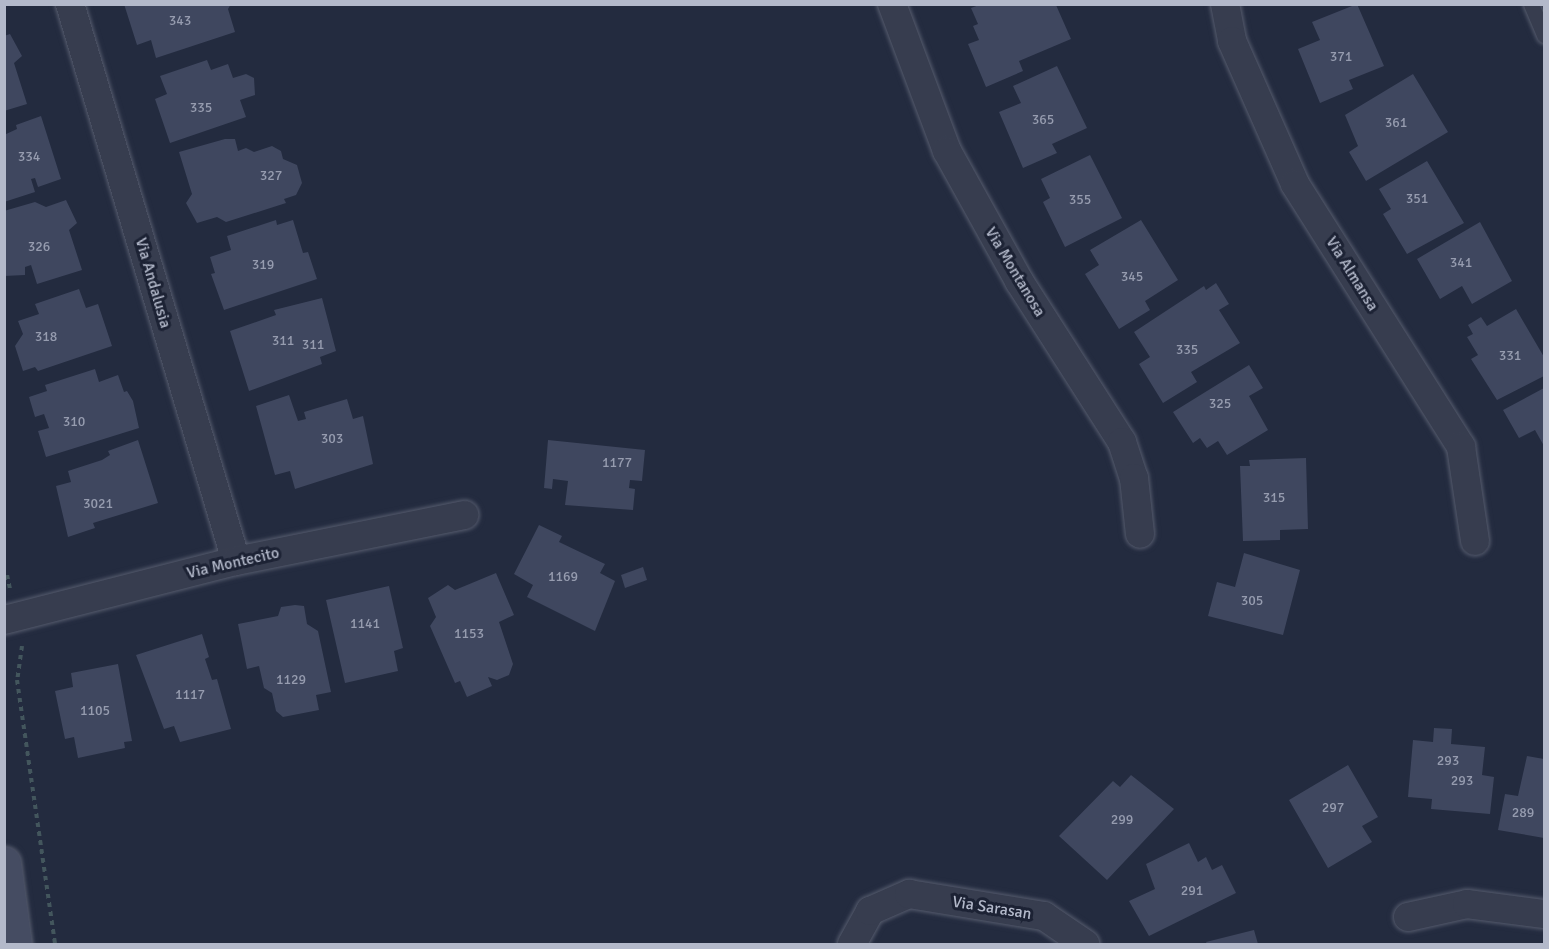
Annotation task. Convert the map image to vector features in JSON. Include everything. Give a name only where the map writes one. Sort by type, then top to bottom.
[{"type":"main road","points":[[4,863],[15,945]]},
{"type":"street","name":"Via Andalusia","points":[[70,4],[236,561]]},
{"type":"street","name":"Via Montanosa","points":[[892,4],[947,151],[1019,281],[1122,442],[1134,478],[1140,534]]},
{"type":"street","name":"Via Almansa","points":[[1225,4],[1232,41],[1295,184],[1461,447],[1476,541]]},
{"type":"street","name":"Via Montecito","points":[[10,618],[236,561],[464,515]]},
{"type":"street","name":"Via Sarasan","points":[[852,945],[870,911],[909,894],[1044,916],[1085,945]]},
{"type":"street","points":[[1408,917],[1467,904],[1545,914]]},
{"type":"lane","points":[[1531,4],[1545,35]]},
{"type":"path","points":[[7,575],[10,618],[23,652],[17,680],[54,945]]},
{"type":"building","points":[[124,4],[231,4],[228,9],[235,32],[156,58],[151,40],[137,45]]},
{"type":"building","points":[[1357,4],[1384,66],[1349,80],[1353,89],[1320,103],[1298,49],[1320,40],[1312,22]]},
{"type":"building","points":[[979,5],[1056,5],[1071,39],[1019,61],[1023,71],[986,87],[968,44],[979,40],[973,26],[978,24],[971,8]]},
{"type":"building","points":[[10,34],[22,56],[14,63],[27,104],[4,111],[4,36]]},
{"type":"building","points":[[207,60],[211,70],[228,64],[233,78],[246,74],[254,78],[255,95],[240,100],[246,117],[170,143],[155,99],[167,94],[160,76]]},
{"type":"building","points":[[1057,66],[1087,128],[1052,144],[1057,153],[1023,168],[999,112],[1021,103],[1013,86]]},
{"type":"building","points":[[1413,74],[1448,132],[1366,181],[1349,152],[1358,146],[1345,115]]},
{"type":"building","points":[[41,116],[61,179],[38,187],[35,178],[31,179],[35,192],[4,202],[4,135],[17,129],[16,125]]},
{"type":"building","points":[[225,139],[235,139],[238,151],[246,148],[254,152],[272,146],[281,151],[283,159],[297,165],[302,183],[296,195],[284,199],[286,203],[226,222],[217,217],[197,223],[186,203],[192,194],[179,152]]},
{"type":"building","points":[[1090,155],[1122,218],[1065,247],[1043,202],[1050,198],[1041,179]]},
{"type":"building","points":[[1427,161],[1464,223],[1407,254],[1383,214],[1391,209],[1379,189]]},
{"type":"building","points":[[66,200],[77,223],[69,230],[82,270],[37,284],[31,265],[25,267],[25,275],[4,276],[4,211],[35,202],[46,207]]},
{"type":"building","points":[[276,220],[277,225],[293,220],[303,253],[308,252],[317,279],[224,310],[211,274],[215,273],[210,257],[231,250],[227,236]]},
{"type":"building","points":[[1141,220],[1178,280],[1145,301],[1150,310],[1119,329],[1085,274],[1099,265],[1090,250]]},
{"type":"building","points":[[1480,222],[1512,281],[1472,304],[1462,286],[1440,299],[1417,259]]},
{"type":"building","points":[[1216,283],[1229,304],[1219,310],[1240,343],[1191,372],[1197,382],[1163,403],[1139,364],[1150,357],[1134,332],[1204,286],[1206,290]]},
{"type":"building","points":[[79,289],[86,308],[98,304],[112,346],[38,371],[35,367],[23,371],[15,346],[23,334],[18,321],[39,314],[35,304]]},
{"type":"building","points":[[322,298],[336,351],[320,357],[322,364],[249,391],[230,331],[276,315],[274,310]]},
{"type":"building","points":[[1516,309],[1544,357],[1544,376],[1497,400],[1471,359],[1478,355],[1467,337],[1473,334],[1468,325],[1481,317],[1487,326]]},
{"type":"building","points":[[1249,365],[1263,388],[1249,396],[1268,430],[1227,455],[1218,441],[1207,448],[1200,438],[1193,443],[1173,412]]},
{"type":"building","points":[[95,369],[99,382],[118,375],[124,392],[127,391],[133,401],[139,428],[46,457],[38,431],[49,428],[44,414],[35,417],[29,397],[47,391],[45,385]]},
{"type":"building","points":[[1544,388],[1544,446],[1535,430],[1519,438],[1503,410]]},
{"type":"building","points":[[289,395],[298,421],[306,419],[304,412],[347,399],[353,419],[363,416],[373,464],[295,489],[290,471],[275,475],[256,406]]},
{"type":"building","points":[[138,440],[158,503],[93,523],[95,528],[68,537],[56,486],[71,482],[68,471],[102,460],[110,455],[108,451]]},
{"type":"building","points":[[548,440],[645,450],[642,481],[630,480],[629,488],[635,489],[633,510],[565,505],[568,481],[553,479],[552,489],[544,488]]},
{"type":"building","points":[[1306,458],[1308,529],[1280,530],[1280,540],[1243,541],[1240,466],[1250,466],[1249,460]]},
{"type":"building","points":[[539,525],[562,536],[559,542],[605,564],[600,573],[615,581],[595,631],[527,597],[533,585],[514,574]]},
{"type":"building","points":[[1244,553],[1300,570],[1283,635],[1208,616],[1217,582],[1235,587]]},
{"type":"building","points":[[643,567],[647,580],[625,588],[621,575]]},
{"type":"building","points":[[496,573],[514,615],[499,622],[513,664],[509,675],[497,680],[488,677],[492,686],[467,697],[460,681],[455,683],[430,626],[436,617],[428,598],[448,585],[455,590]]},
{"type":"building","points":[[389,586],[403,648],[394,651],[398,671],[345,683],[326,600]]},
{"type":"building","points":[[304,606],[307,624],[318,631],[331,692],[316,695],[319,710],[283,717],[276,711],[272,693],[264,688],[259,666],[247,669],[238,624],[278,616],[281,607]]},
{"type":"building","points":[[202,634],[209,657],[205,659],[212,680],[217,679],[231,729],[180,742],[174,726],[164,729],[136,655]]},
{"type":"building","points":[[118,664],[132,741],[124,742],[125,748],[78,758],[74,737],[65,739],[55,691],[73,687],[71,673]]},
{"type":"building","points":[[1434,728],[1452,729],[1451,744],[1485,747],[1482,775],[1494,777],[1490,814],[1431,809],[1432,799],[1408,797],[1413,740],[1433,742]]},
{"type":"building","points":[[1527,756],[1544,759],[1544,838],[1498,830],[1505,794],[1518,796]]},
{"type":"building","points":[[1348,765],[1378,817],[1362,826],[1372,842],[1328,868],[1289,800]]},
{"type":"building","points":[[1131,775],[1174,809],[1107,880],[1059,836],[1113,781],[1120,787]]},
{"type":"building","points":[[1189,843],[1198,862],[1206,857],[1212,870],[1222,865],[1236,893],[1149,936],[1129,901],[1155,889],[1146,864]]},
{"type":"building","points":[[1254,930],[1258,944],[1207,944],[1206,942]]}]
